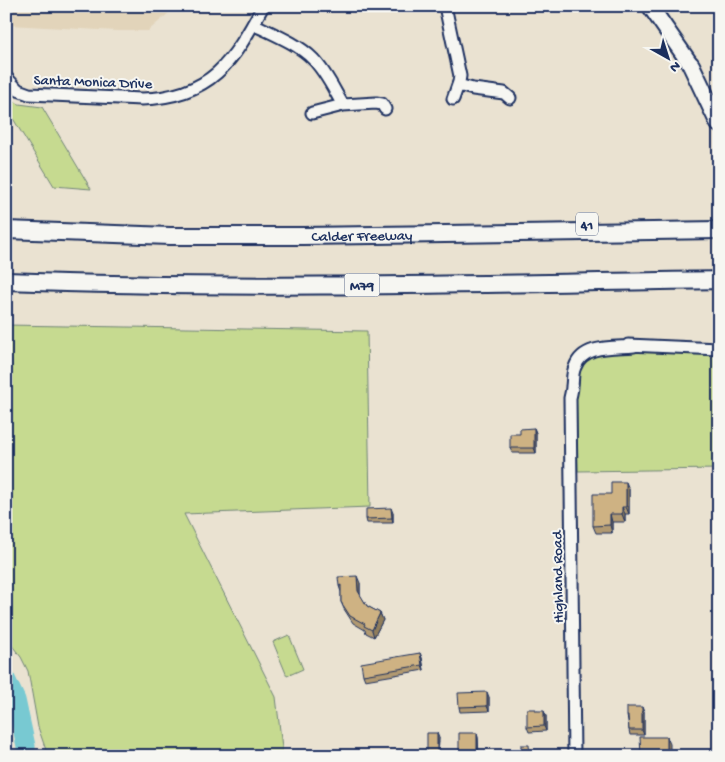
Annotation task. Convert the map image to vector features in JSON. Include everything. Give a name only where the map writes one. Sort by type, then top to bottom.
[{"type":"highway","points":[[691,65],[719,108]]},
{"type":"highway","points":[[691,65],[719,124]]},
{"type":"highway","name":"41","points":[[455,233],[478,227],[505,225],[719,222]]},
{"type":"highway","name":"Calder Freeway","points":[[6,230],[180,236],[304,236],[719,230]]},
{"type":"highway","name":"M79","points":[[6,280],[265,286],[719,280]]},
{"type":"main road","points":[[650,6],[691,65]]},
{"type":"street","name":"Santa Monica Drive","points":[[6,77],[15,88],[29,94],[142,100],[168,97],[196,87],[218,73],[234,56],[263,6]]},
{"type":"street","points":[[445,6],[460,76],[453,99]]},
{"type":"street","points":[[253,24],[309,55],[324,73],[343,105]]},
{"type":"street","points":[[458,85],[504,93],[510,98]]},
{"type":"street","points":[[312,113],[343,105],[376,103],[382,104],[385,109]]},
{"type":"street","name":"Highland Road","points":[[574,756],[570,398],[567,387],[568,368],[572,359],[588,346],[599,343],[719,349]]},
{"type":"shaded area","points":[[6,6],[177,6],[148,31],[117,31],[6,26]]},
{"type":"green space","points":[[8,98],[19,104],[42,107],[91,189],[54,186],[6,107],[6,99]]},
{"type":"green space","points":[[6,325],[367,331],[370,507],[184,514],[276,697],[283,756],[48,756],[38,727],[28,671],[21,657],[6,638]]},
{"type":"green space","points":[[629,351],[719,354],[719,469],[578,471],[576,382],[578,364],[594,352]]},
{"type":"green space","points":[[289,635],[303,669],[287,676],[273,642]]},
{"type":"building","points":[[534,428],[534,448],[510,448],[510,434],[520,434],[520,429]]},
{"type":"building","points":[[611,482],[626,482],[626,507],[622,507],[622,514],[610,514],[610,525],[593,526],[593,494],[611,494]]},
{"type":"building","points":[[391,508],[392,518],[366,519],[366,509]]},
{"type":"building","points":[[357,576],[358,591],[367,606],[380,613],[372,630],[350,616],[341,602],[341,585],[339,586],[338,577]]},
{"type":"building","points":[[420,653],[422,665],[363,675],[361,663]]},
{"type":"building","points":[[487,692],[487,706],[459,707],[458,693]]},
{"type":"building","points":[[627,707],[642,707],[642,730],[629,730]]},
{"type":"building","points":[[527,709],[544,711],[544,726],[527,727]]},
{"type":"building","points":[[427,733],[437,733],[437,753],[427,752]]},
{"type":"building","points":[[459,733],[477,733],[477,752],[459,752]]},
{"type":"building","points":[[640,737],[667,737],[667,756],[641,756]]},
{"type":"building","points":[[521,745],[529,745],[530,756],[521,756]]},
{"type":"waterway","points":[[6,679],[16,700],[26,746],[26,756]]}]
